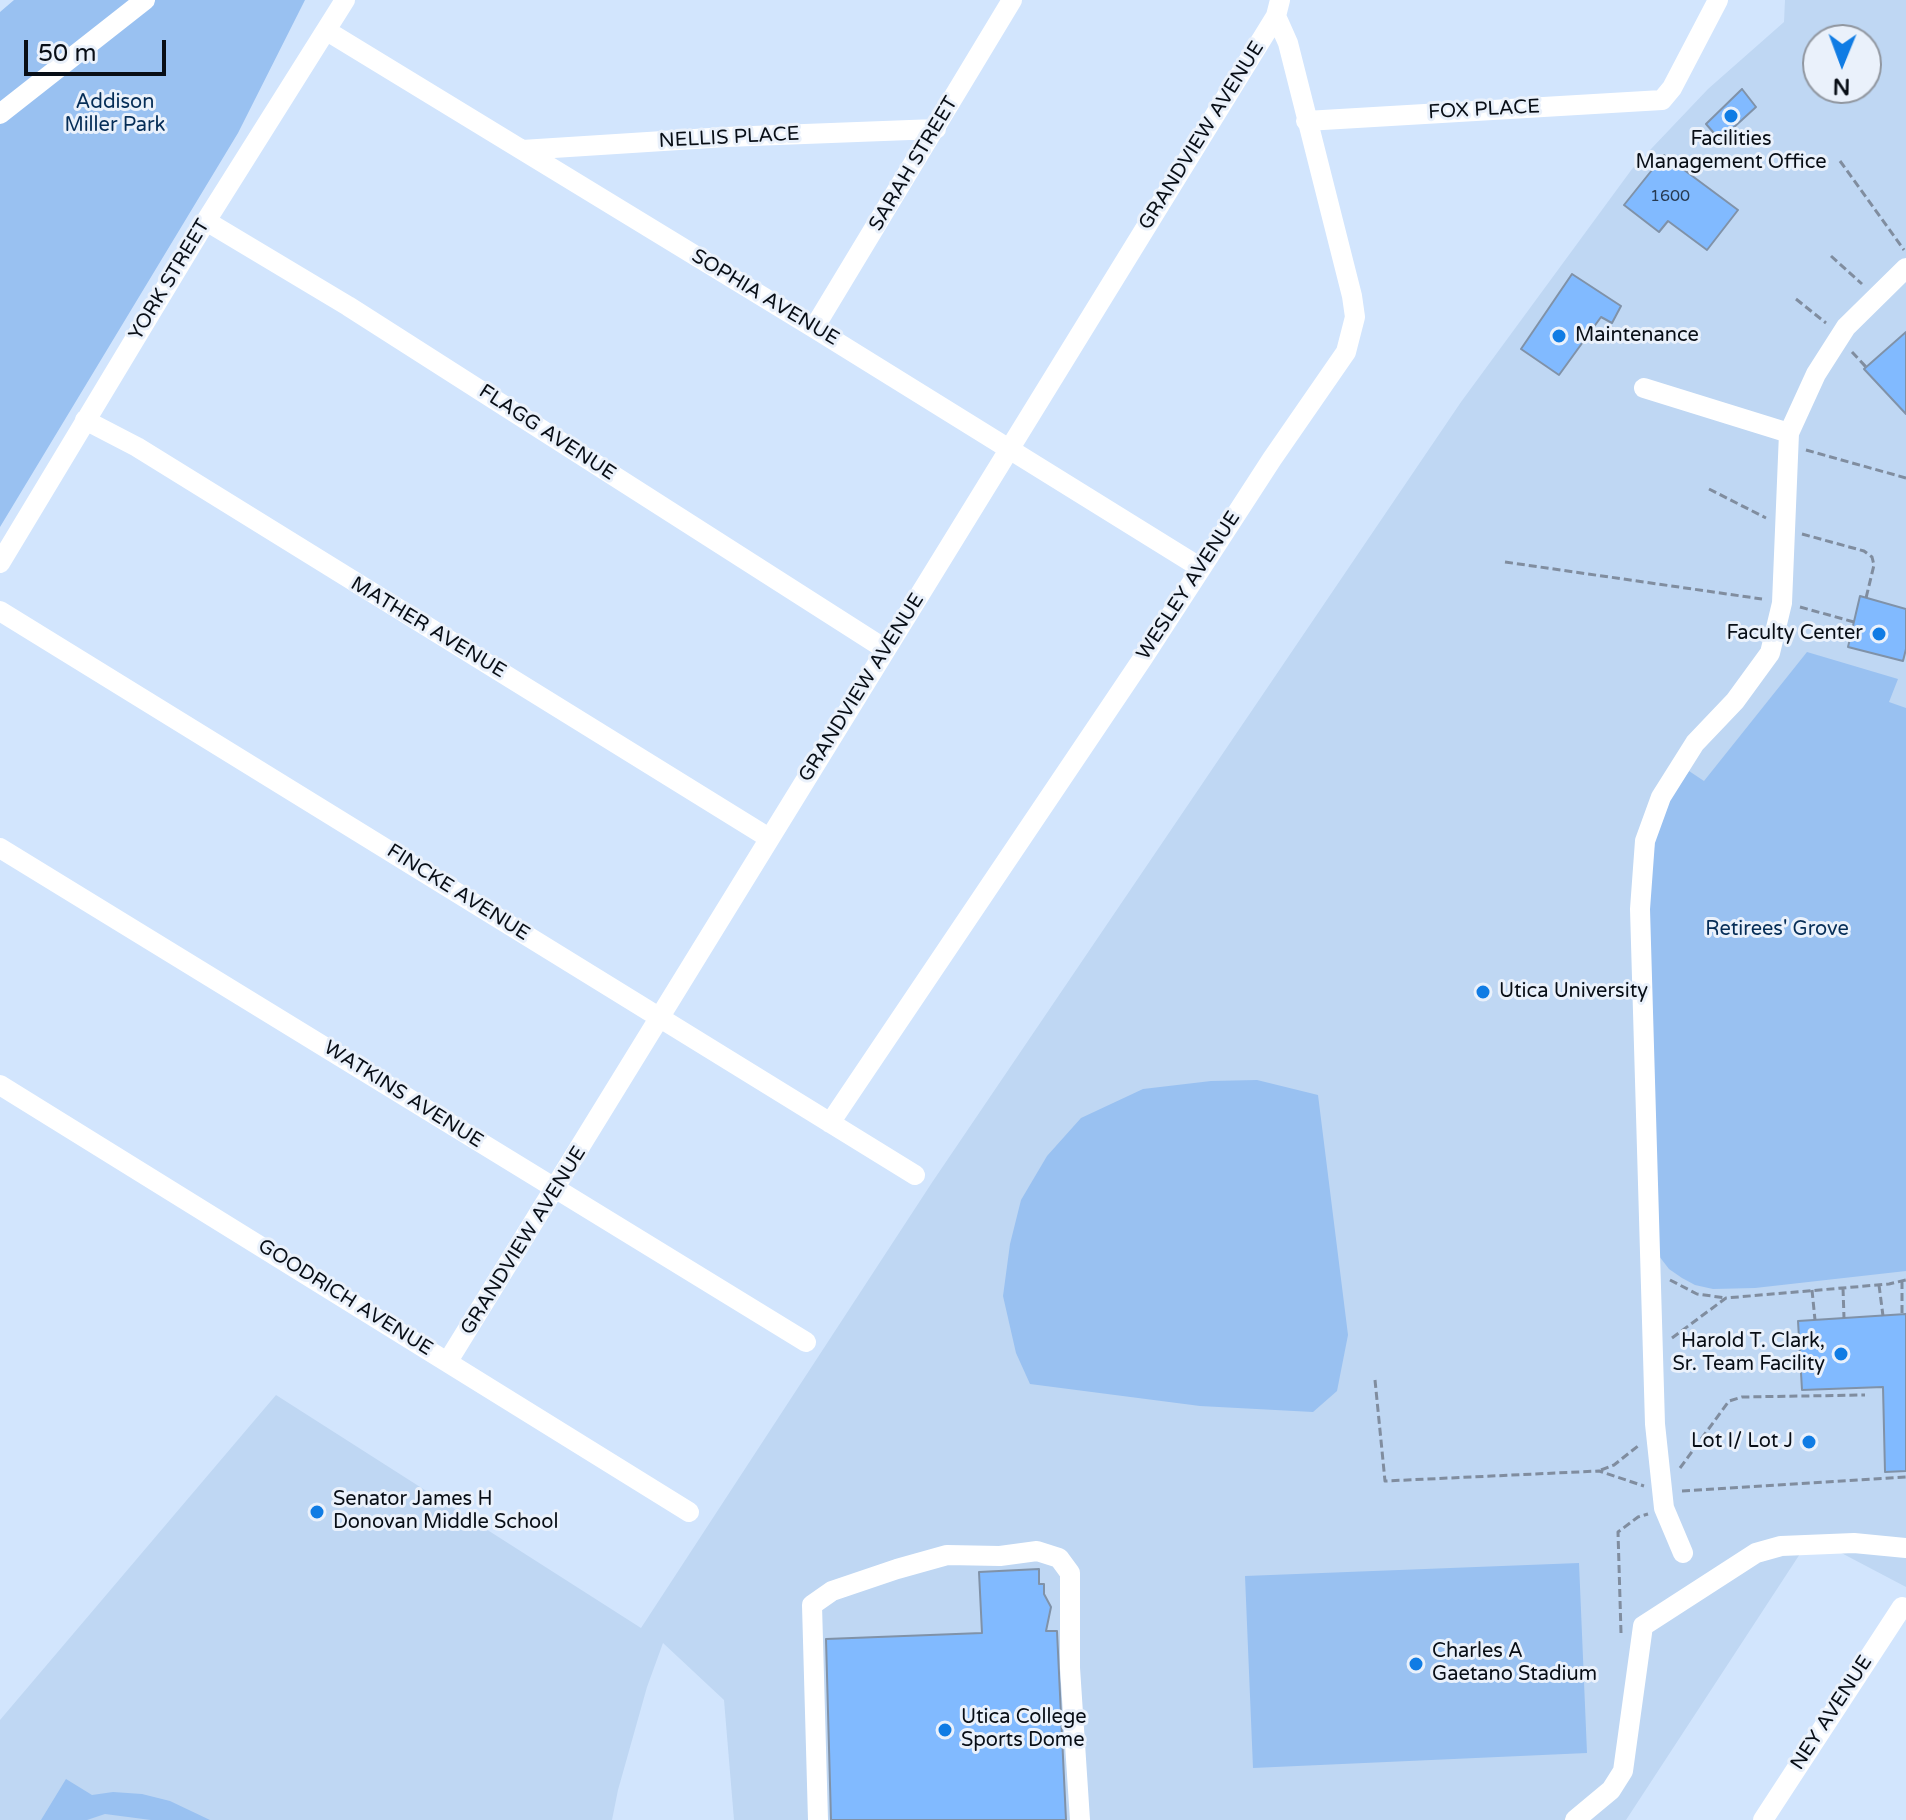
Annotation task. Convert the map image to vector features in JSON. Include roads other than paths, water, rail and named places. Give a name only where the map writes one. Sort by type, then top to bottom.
[{"type":"street","points":[[0,114],[145,0]]},
{"type":"street","name":"YORK STREET","points":[[0,563],[206,221],[345,0]]},
{"type":"street","name":"SARAH STREET","points":[[814,328],[1012,0]]},
{"type":"street","name":"FOX PLACE","points":[[1306,121],[1662,100],[1672,88],[1718,0]]},
{"type":"street","name":"WESLEY AVENUE","points":[[830,1123],[1346,352],[1355,317],[1352,296],[1278,8]]},
{"type":"street","name":"GRANDVIEW AVENUE","points":[[448,1361],[661,1019],[1278,8]]},
{"type":"street","name":"SOPHIA AVENUE","points":[[327,31],[1201,568]]},
{"type":"street","name":"NELLIS PLACE","points":[[522,150],[726,137],[936,129]]},
{"type":"street","name":"FLAGG AVENUE","points":[[206,221],[348,306],[885,649]]},
{"type":"street","points":[[1683,1553],[1664,1508],[1655,1424],[1640,924],[1645,841],[1661,797],[1695,743],[1735,701],[1770,653],[1782,603],[1796,437],[1816,374],[1846,327],[1906,268]]},
{"type":"street","points":[[1644,388],[1796,437]]},
{"type":"street","name":"MATHER AVENUE","points":[[85,420],[137,447],[769,838]]},
{"type":"street","name":"FINCKE AVENUE","points":[[0,611],[915,1175]]},
{"type":"street","name":"WATKINS AVENUE","points":[[0,848],[806,1342]]},
{"type":"street","name":"GOODRICH AVENUE","points":[[0,1085],[689,1512]]},
{"type":"street","points":[[1575,1820],[1611,1790],[1623,1771],[1643,1626],[1756,1553],[1781,1546],[1854,1543],[1906,1548]]},
{"type":"street","points":[[818,1820],[812,1605],[832,1591],[947,1555],[1000,1556],[1037,1551],[1059,1558],[1070,1573],[1070,1668],[1080,1820]]},
{"type":"street","name":"NEY AVENUE","points":[[1763,1820],[1902,1607]]},
{"type":"place","name":"Facilities Management Office","points":[[1731,116]]},
{"type":"place","name":"Maintenance","points":[[1559,336]]},
{"type":"place","name":"Faculty Center","points":[[1879,634]]},
{"type":"place","name":"Utica University","points":[[1483,992]]},
{"type":"place","name":"Harold T. Clark, Sr. Team Facility","points":[[1841,1354]]},
{"type":"place","name":"Lot I/ Lot J","points":[[1809,1442]]},
{"type":"place","name":"Senator James H Donovan Middle School","points":[[317,1512]]},
{"type":"place","name":"Charles A Gaetano Stadium","points":[[1416,1664]]},
{"type":"place","name":"Utica College Sports Dome","points":[[945,1730]]},
{"type":"park label","name":"Addison Miller Park","points":[[115,114]]},
{"type":"park label","name":"Retirees' Grove","points":[[1777,930]]}]
